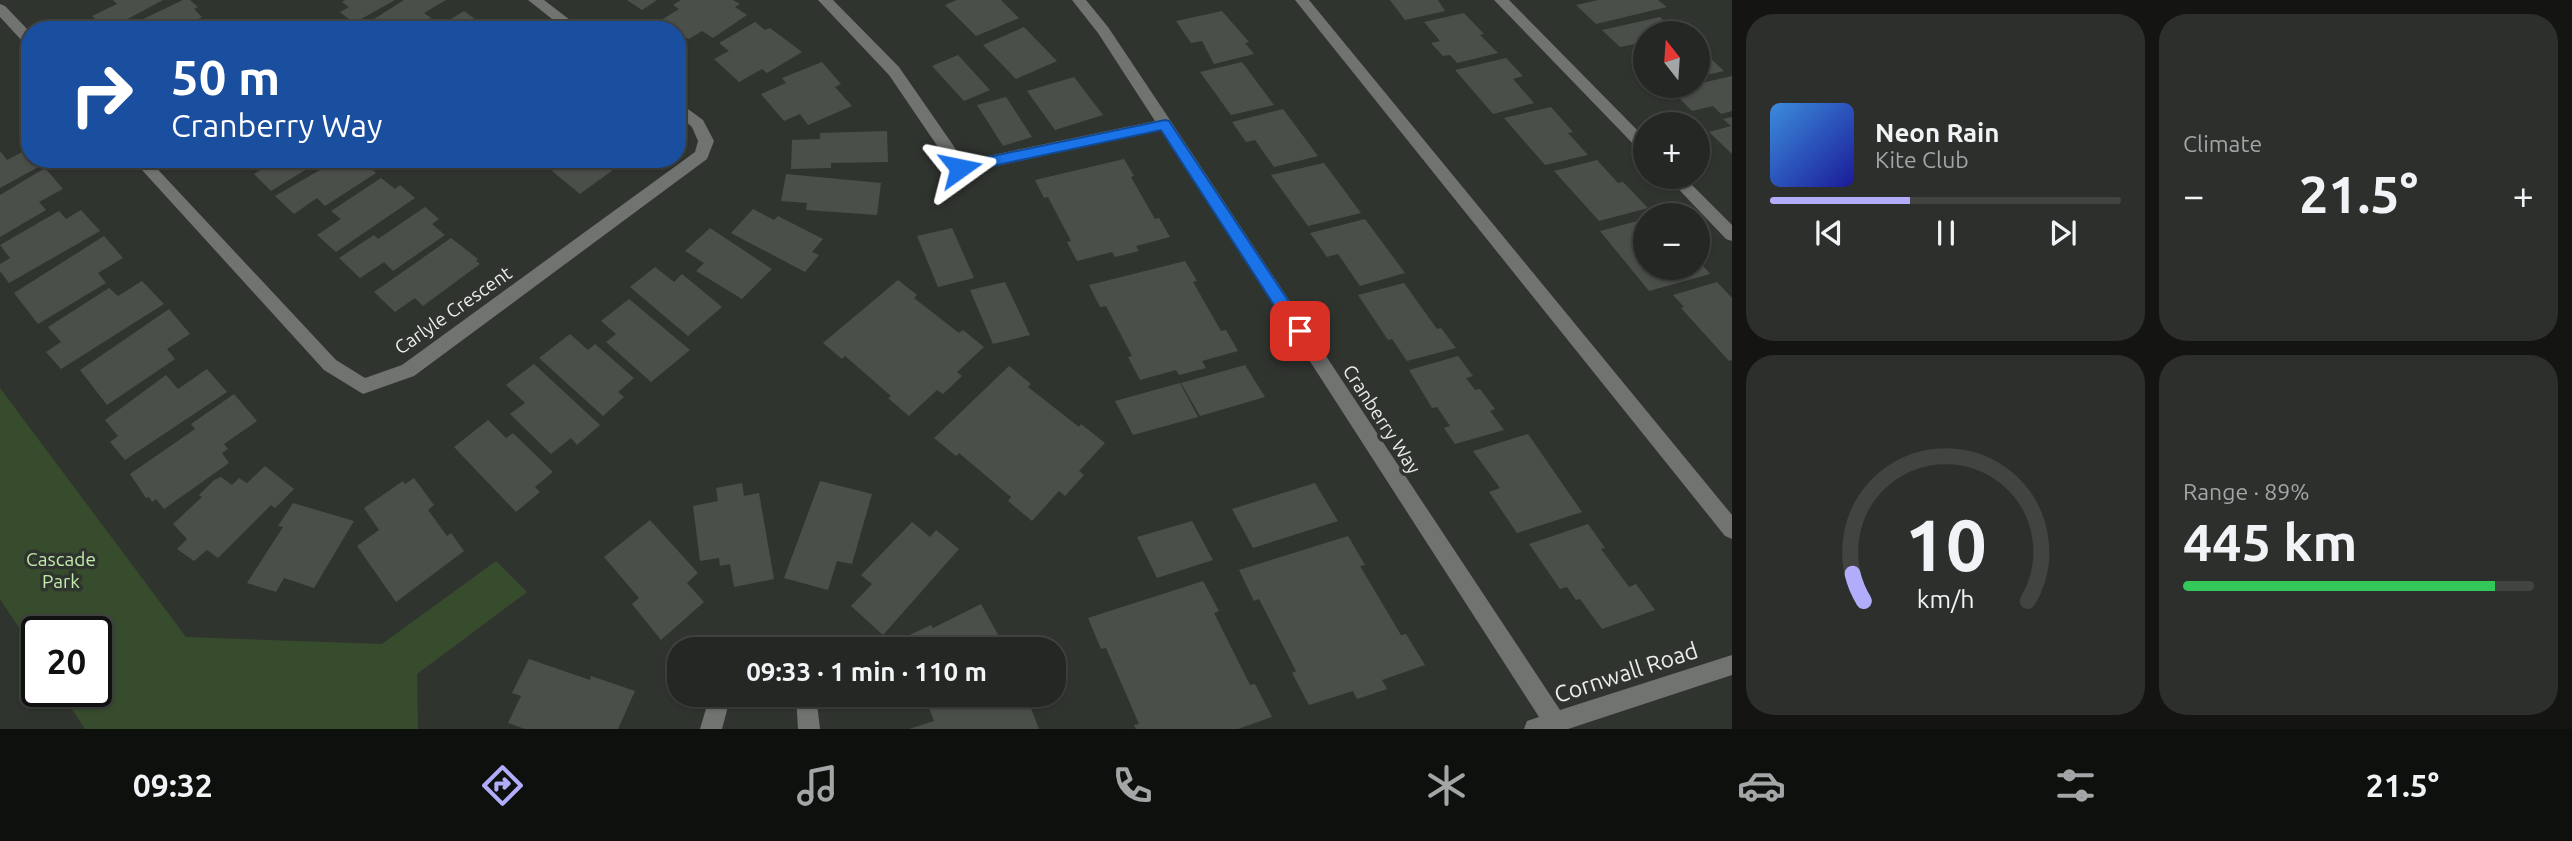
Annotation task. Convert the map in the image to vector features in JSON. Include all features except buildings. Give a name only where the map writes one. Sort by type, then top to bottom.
[{"type":"street","points":[[534,0],[563,21]]},
{"type":"street","points":[[825,0],[894,71],[960,168],[1165,124]]},
{"type":"street","name":"Cranberry Way","points":[[1079,0],[1103,30],[1165,124],[1545,725]]},
{"type":"street","points":[[1302,0],[1732,530]]},
{"type":"street","points":[[1501,0],[1633,135]]},
{"type":"street","points":[[0,9],[21,31]]},
{"type":"street","name":"Carlyle Crescent","points":[[686,114],[698,124],[706,141],[702,155],[686,167]]},
{"type":"street","name":"Carlyle Crescent","points":[[147,168],[330,365],[363,386],[408,371],[684,168]]},
{"type":"street","points":[[1687,189],[1732,235]]},
{"type":"street","name":"Cornwall Road","points":[[1545,725],[1732,665]]},
{"type":"street","points":[[711,729],[717,707]]},
{"type":"street","points":[[807,707],[809,729]]},
{"type":"green space","name":"Cascade Park","points":[[0,388],[186,637],[382,644],[496,561],[527,592],[417,674],[418,729],[85,729],[71,707],[112,707],[112,616],[21,616],[21,631],[0,599]]},
{"type":"route","points":[[960,168],[1165,124],[1300,331]]}]
